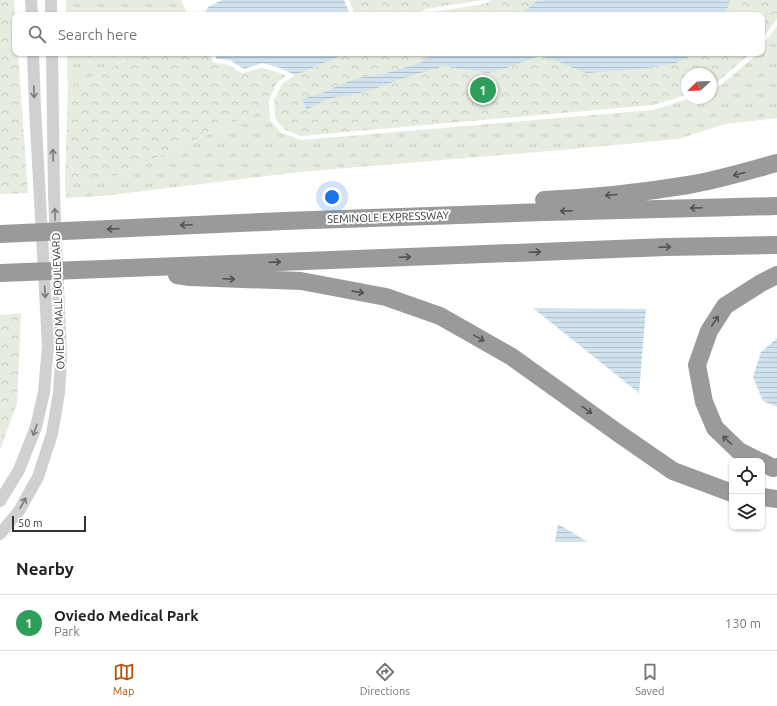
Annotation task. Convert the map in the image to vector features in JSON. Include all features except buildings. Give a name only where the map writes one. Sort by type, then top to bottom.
[{"type":"highway","points":[[284,221],[384,208],[556,200],[632,193],[695,184],[729,177],[777,163]]},
{"type":"highway","name":"SEMINOLE EXPRESSWAY","points":[[0,234],[284,221],[777,206]]},
{"type":"highway","points":[[192,271],[666,247],[777,245]]},
{"type":"highway","points":[[0,273],[131,269],[192,271],[301,281],[386,297],[440,316],[512,357],[673,471],[729,492]]},
{"type":"highway","points":[[754,458],[739,450],[715,428],[704,402],[697,365],[709,331],[725,306],[761,283],[777,275]]},
{"type":"highway","points":[[765,464],[773,468],[777,468]]},
{"type":"highway","points":[[765,497],[777,498]]},
{"type":"street","points":[[31,0],[32,12]]},
{"type":"street","points":[[51,0],[51,12]]},
{"type":"street","name":"OVIEDO MALL BOULEVARD","points":[[0,501],[19,470],[36,427],[44,392],[48,346],[33,56]]},
{"type":"street","name":"OVIEDO MALL BOULEVARD","points":[[0,534],[19,511],[38,477],[52,434],[59,393],[61,358],[54,194],[52,56]]},
{"type":"green space","points":[[0,0],[14,0],[15,12],[12,12],[12,56],[18,56],[28,193],[0,194]]},
{"type":"green space","points":[[66,0],[181,0],[186,12],[66,12]]},
{"type":"green space","points":[[349,0],[483,0],[425,9],[421,12],[354,12]]},
{"type":"green space","points":[[492,0],[777,0],[777,19],[765,35],[765,12],[432,12],[484,4]]},
{"type":"green space","points":[[777,26],[777,118],[725,124],[678,139],[299,172],[102,196],[66,198],[65,183],[78,183],[112,178],[269,106],[270,120],[281,133],[301,140],[653,110],[681,101],[681,104],[717,104],[717,87],[755,56],[765,56],[765,42]]},
{"type":"green space","points":[[67,56],[131,56],[100,75],[68,90]]},
{"type":"green space","points":[[131,56],[210,56],[213,62],[228,65],[242,73],[262,68],[286,76],[277,83],[269,100],[269,106],[112,178],[78,183],[65,183],[68,90],[100,75]]},
{"type":"green space","points":[[341,56],[748,56],[717,82],[717,68],[681,68],[681,97],[653,105],[301,136],[285,130],[275,118],[274,100],[282,84],[295,75]]},
{"type":"green space","points":[[21,313],[17,404],[0,450],[0,315]]},
{"type":"water","points":[[222,0],[344,0],[349,12],[205,12],[208,7]]},
{"type":"water","points":[[538,0],[730,0],[726,12],[524,12]]},
{"type":"water","points":[[216,56],[341,56],[295,75],[280,68],[263,63],[244,69],[230,60],[217,59]]},
{"type":"water","points":[[430,56],[539,56],[488,73],[443,66],[360,93],[327,99],[306,110],[302,99],[322,93],[354,79],[387,73],[420,63]]},
{"type":"water","points":[[539,56],[689,56],[676,63],[642,69],[586,73],[554,60]]},
{"type":"water","points":[[533,308],[646,309],[639,393]]},
{"type":"water","points":[[777,338],[777,407],[763,401],[753,377],[761,352]]},
{"type":"water","points":[[558,524],[588,542],[555,542]]},
{"type":"place","name":"Oviedo Medical Park","points":[[483,90]]}]
